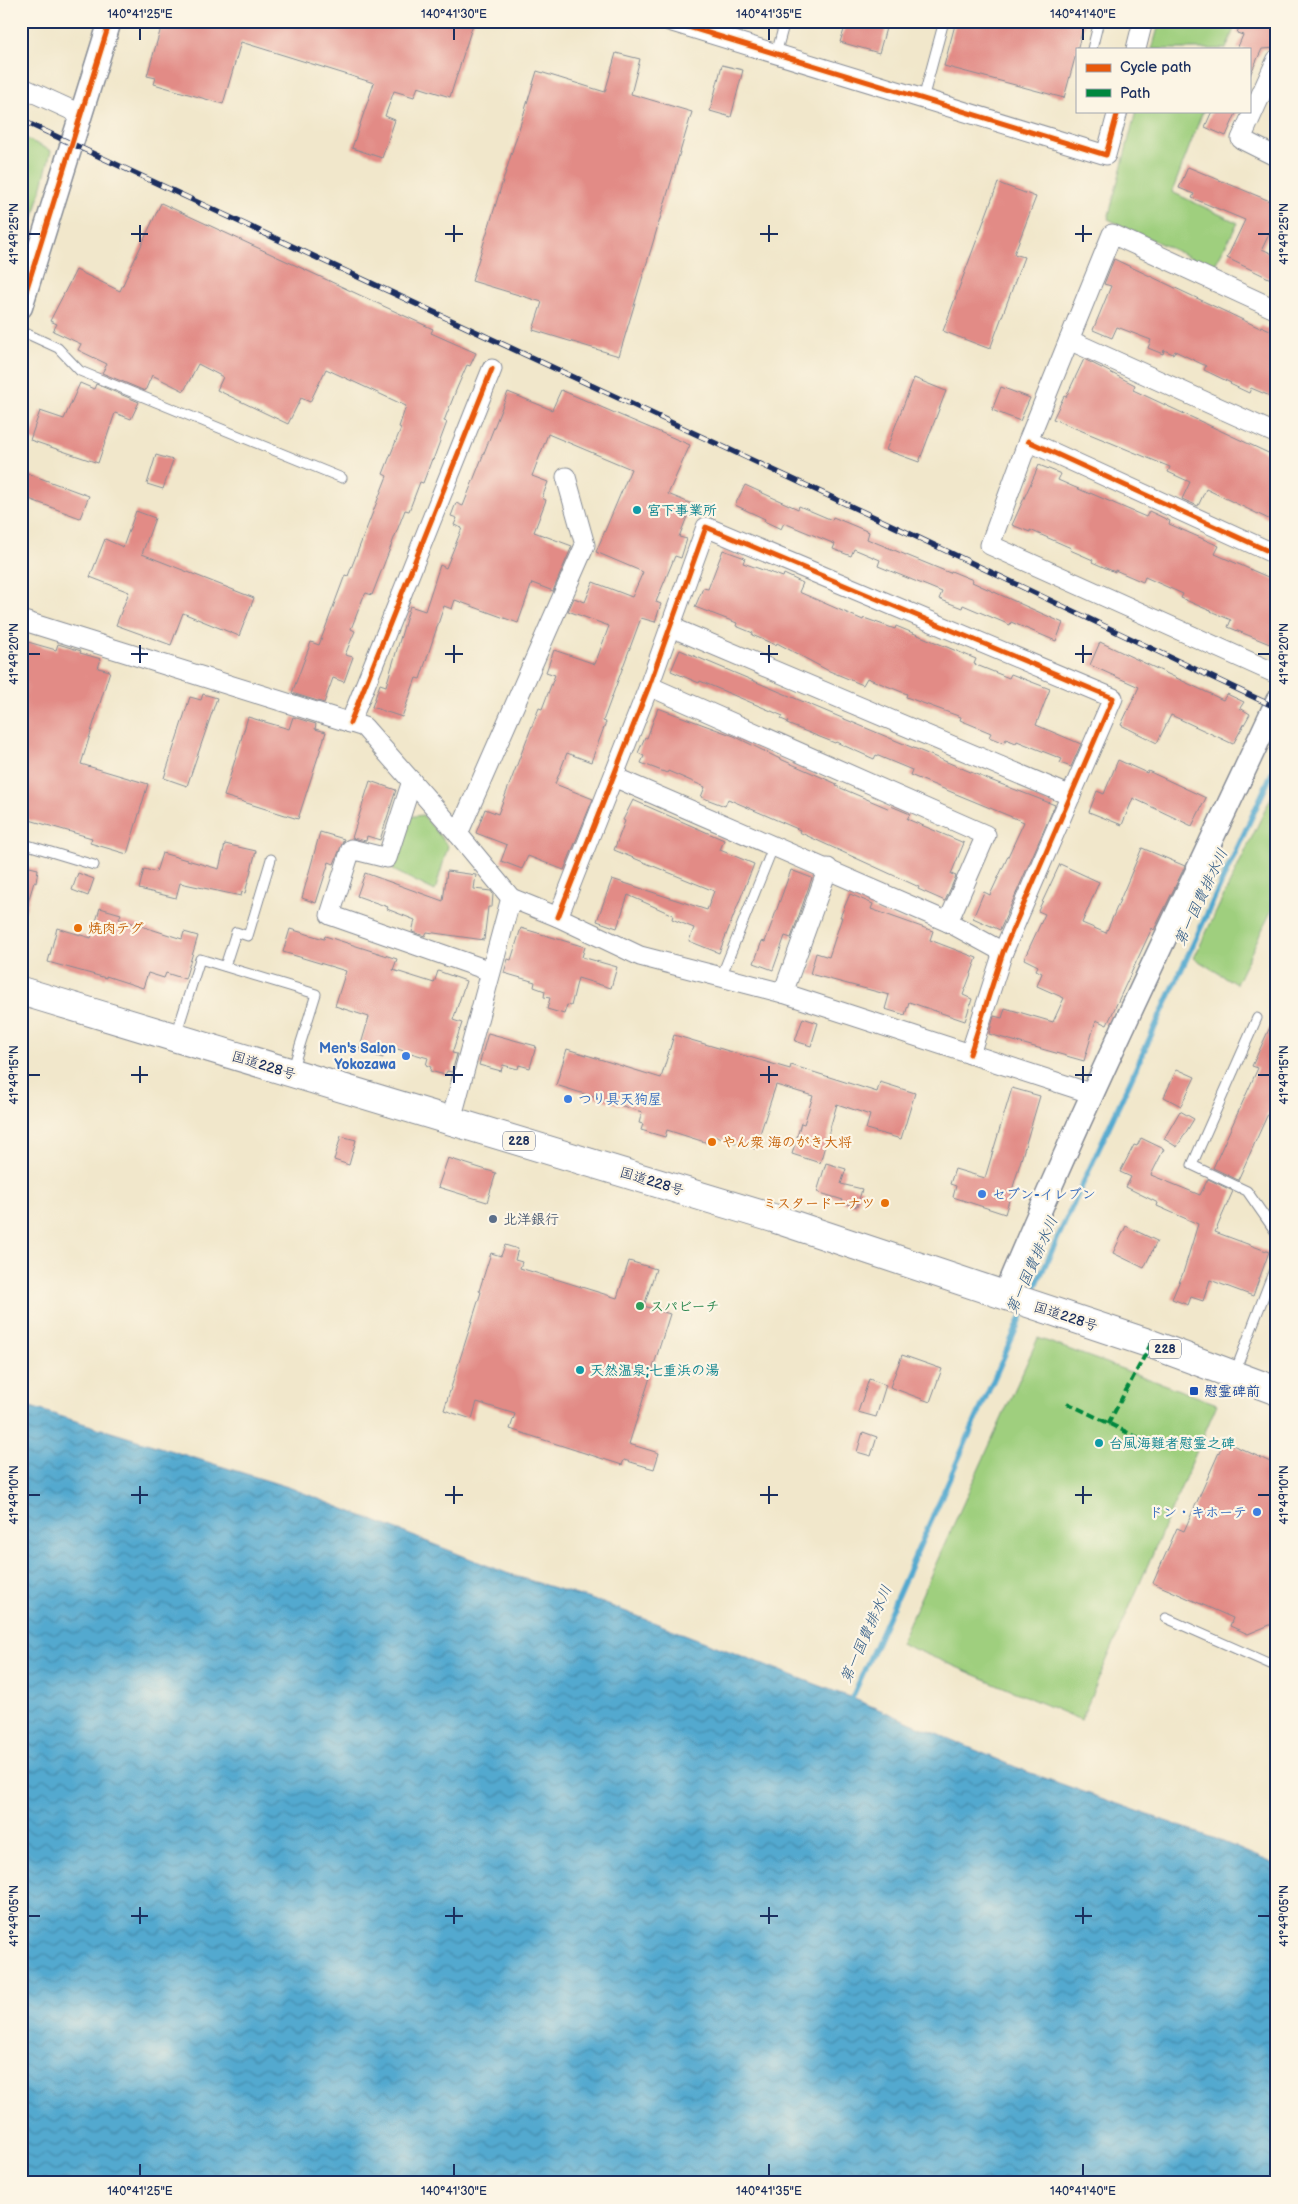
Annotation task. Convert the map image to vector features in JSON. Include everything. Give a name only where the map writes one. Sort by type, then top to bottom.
[{"type":"highway","name":"国道228号","points":[[21,991],[772,1218],[1151,1344],[1234,1374],[1277,1392]]},
{"type":"street","points":[[21,307],[25,281],[110,21]]},
{"type":"street","points":[[669,21],[1106,155],[1118,112]]},
{"type":"street","points":[[1136,48],[1143,21]]},
{"type":"street","points":[[1277,59],[1241,140],[1277,157]]},
{"type":"street","points":[[21,87],[80,114]]},
{"type":"street","points":[[1277,310],[1112,234],[1028,441],[990,545],[1277,674]]},
{"type":"street","points":[[1069,340],[1277,434]]},
{"type":"street","points":[[350,723],[492,369]]},
{"type":"street","points":[[1028,441],[1277,555]]},
{"type":"street","points":[[458,834],[585,544],[566,477]]},
{"type":"street","points":[[558,917],[649,686],[706,527],[1113,698],[1003,952],[970,1054]]},
{"type":"street","points":[[21,620],[364,727],[458,834],[511,898],[558,917],[640,956],[783,993],[1093,1094]]},
{"type":"street","points":[[671,627],[1071,796]]},
{"type":"street","points":[[649,686],[986,835],[948,922]]},
{"type":"street","points":[[1009,1297],[1031,1230],[1277,701]]},
{"type":"street","points":[[614,777],[828,868],[948,922],[1003,952]]},
{"type":"street","points":[[412,781],[387,858],[351,849],[330,916],[490,971]]},
{"type":"street","points":[[783,993],[828,868]]},
{"type":"street","points":[[451,1120],[511,898]]},
{"type":"lane","points":[[776,54],[784,21]]},
{"type":"lane","points":[[923,99],[944,21]]},
{"type":"lane","points":[[1092,48],[1099,21]]},
{"type":"lane","points":[[21,331],[58,348],[80,371],[342,478]]},
{"type":"lane","points":[[21,843],[94,866]]},
{"type":"lane","points":[[721,977],[774,845]]},
{"type":"lane","points":[[225,966],[236,932],[248,936],[271,859]]},
{"type":"lane","points":[[176,1038],[200,959],[225,966],[316,994],[292,1073]]},
{"type":"lane","points":[[1257,1018],[1192,1165],[1248,1191],[1277,1234]]},
{"type":"lane","points":[[1234,1374],[1277,1262]]},
{"type":"lane","points":[[1166,1618],[1277,1667]]},
{"type":"green space","points":[[1160,21],[1237,21],[1226,48],[1152,48]]},
{"type":"green space","points":[[1136,112],[1203,112],[1172,192],[1238,223],[1213,268],[1108,219]]},
{"type":"green space","points":[[21,136],[51,151],[28,240],[21,237]]},
{"type":"green space","points":[[1277,785],[1277,899],[1236,984],[1194,958]]},
{"type":"green space","points":[[423,815],[448,846],[435,891],[393,870],[407,817]]},
{"type":"green space","points":[[1038,1338],[1217,1404],[1081,1720],[900,1643]]},
{"type":"water","points":[[21,1404],[291,1488],[509,1574],[603,1603],[852,1698],[1025,1771],[1216,1839],[1277,1865],[1277,2183],[21,2183]]},
{"type":"building","points":[[163,21],[474,21],[450,97],[418,87],[414,97],[394,91],[385,116],[395,120],[382,158],[352,148],[374,83],[241,42],[223,104],[154,84],[156,78],[147,76]]},
{"type":"building","points":[[847,21],[888,21],[879,53],[840,42]]},
{"type":"building","points":[[956,21],[1085,21],[1078,48],[1076,48],[1064,98],[944,66]]},
{"type":"building","points":[[1241,21],[1277,21],[1277,48],[1262,49],[1250,75],[1250,48],[1237,48],[1243,35],[1237,33]]},
{"type":"building","points":[[616,53],[640,59],[631,94],[692,112],[619,356],[533,330],[542,302],[472,281],[537,71],[605,92]]},
{"type":"building","points":[[722,65],[743,70],[731,117],[710,111]]},
{"type":"building","points":[[1212,112],[1237,112],[1226,136],[1205,127]]},
{"type":"building","points":[[1188,167],[1277,204],[1277,217],[1262,249],[1277,256],[1277,282],[1227,258],[1245,220],[1192,198],[1194,194],[1179,188]]},
{"type":"building","points":[[998,183],[1036,197],[1014,254],[1024,257],[990,349],[943,331]]},
{"type":"building","points":[[161,203],[433,329],[431,333],[476,353],[470,366],[467,365],[457,388],[444,421],[447,422],[433,460],[423,483],[420,482],[409,511],[405,510],[372,595],[366,593],[363,598],[351,629],[355,631],[345,655],[353,657],[344,682],[333,678],[324,703],[292,693],[311,642],[319,645],[345,575],[348,576],[387,476],[383,474],[401,428],[399,427],[406,406],[326,369],[310,402],[301,398],[288,424],[217,390],[223,377],[198,364],[184,391],[152,375],[145,391],[102,373],[107,364],[78,350],[81,344],[53,331],[57,324],[50,321],[76,270],[120,291]]},
{"type":"building","points":[[1114,259],[1260,328],[1261,326],[1277,333],[1277,399],[1251,388],[1249,393],[1204,370],[1206,366],[1175,351],[1173,354],[1164,350],[1163,354],[1148,348],[1151,340],[1117,327],[1112,338],[1093,330],[1111,286],[1104,284]]},
{"type":"building","points":[[1084,359],[1135,385],[1133,390],[1277,457],[1277,523],[1206,489],[1198,506],[1182,499],[1190,482],[1168,472],[1170,467],[1053,419]]},
{"type":"building","points":[[914,378],[946,391],[919,462],[886,450]]},
{"type":"building","points":[[80,383],[94,389],[96,384],[139,402],[131,419],[115,413],[98,463],[30,440],[40,411],[64,419]]},
{"type":"building","points":[[1001,387],[1030,398],[1020,421],[992,410]]},
{"type":"building","points":[[561,390],[690,445],[668,494],[692,504],[679,537],[687,539],[681,558],[675,556],[656,602],[661,604],[655,622],[641,618],[603,721],[606,722],[591,762],[567,753],[555,784],[593,799],[564,870],[528,856],[522,869],[501,861],[507,845],[476,833],[485,809],[498,814],[539,708],[542,709],[555,675],[546,672],[554,650],[595,664],[609,626],[568,611],[574,598],[585,602],[593,582],[632,597],[643,572],[596,552],[631,469],[548,434],[532,476],[548,482],[542,498],[546,500],[534,532],[572,546],[553,591],[532,583],[518,623],[455,600],[452,609],[444,606],[420,679],[416,678],[402,717],[372,707],[380,684],[386,686],[410,606],[425,611],[440,565],[446,568],[462,528],[454,525],[457,518],[451,516],[456,503],[463,506],[508,392],[552,410]]},
{"type":"building","points":[[156,455],[173,460],[163,489],[147,484]]},
{"type":"building","points":[[1039,465],[1061,474],[1058,480],[1090,494],[1146,517],[1149,511],[1170,521],[1169,524],[1219,546],[1215,554],[1277,581],[1277,647],[1228,627],[1231,620],[1181,598],[1183,594],[1145,577],[1143,582],[1115,570],[1115,572],[1070,550],[1071,548],[1030,530],[1030,532],[1012,525]]},
{"type":"building","points":[[21,471],[89,496],[80,518],[21,496]]},
{"type":"building","points":[[745,485],[798,509],[799,506],[832,520],[833,517],[869,532],[867,539],[950,573],[951,571],[973,580],[972,582],[1063,623],[1056,641],[1011,622],[1010,625],[963,605],[962,608],[939,599],[942,592],[878,566],[880,560],[854,549],[851,556],[833,549],[835,544],[784,523],[781,529],[764,521],[765,519],[735,505]]},
{"type":"building","points":[[136,511],[155,518],[142,554],[254,598],[239,636],[183,613],[171,645],[116,625],[129,592],[90,577],[105,539],[123,547]]},
{"type":"building","points":[[723,550],[745,558],[743,563],[783,577],[784,574],[803,583],[799,592],[863,620],[864,618],[895,629],[896,626],[976,659],[974,664],[1009,678],[1011,674],[1050,689],[1036,725],[1081,744],[1071,767],[1060,763],[1062,759],[1017,741],[1016,743],[1006,739],[1004,743],[989,737],[991,733],[960,720],[961,717],[906,697],[907,694],[867,678],[863,685],[827,670],[777,643],[776,645],[752,635],[753,633],[736,626],[737,623],[695,607],[703,588],[708,589]]},
{"type":"building","points":[[21,640],[56,650],[58,644],[81,651],[80,653],[101,659],[98,668],[110,671],[81,764],[148,784],[127,854],[90,843],[92,838],[26,819],[28,816],[21,814]]},
{"type":"building","points":[[1100,642],[1223,700],[1227,694],[1244,702],[1240,708],[1250,714],[1233,744],[1171,715],[1157,743],[1121,725],[1139,687],[1090,665]]},
{"type":"building","points":[[680,650],[985,778],[1055,805],[1000,930],[973,918],[984,892],[990,895],[1024,822],[910,775],[912,770],[876,755],[874,759],[836,742],[787,724],[788,722],[781,719],[783,716],[700,681],[699,683],[671,671]]},
{"type":"building","points":[[203,694],[217,698],[187,786],[164,778],[190,697],[201,700]]},
{"type":"building","points":[[658,708],[734,736],[837,784],[836,786],[890,809],[891,806],[910,814],[907,819],[964,843],[951,874],[956,876],[945,901],[918,889],[919,887],[799,832],[800,830],[728,799],[725,806],[701,797],[705,787],[668,771],[667,773],[641,763],[644,756],[638,753],[645,737],[647,738]]},
{"type":"building","points":[[248,717],[289,729],[293,717],[316,724],[315,729],[326,732],[298,819],[224,796]]},
{"type":"building","points":[[1118,760],[1147,773],[1148,771],[1206,798],[1192,826],[1133,798],[1122,825],[1089,812],[1097,791],[1104,794]]},
{"type":"building","points":[[370,781],[396,790],[380,840],[367,836],[366,841],[352,838]]},
{"type":"building","points":[[633,800],[724,840],[720,850],[754,864],[719,953],[689,941],[694,928],[672,919],[673,915],[628,895],[617,928],[597,921],[612,879],[707,910],[714,891],[614,850],[625,821],[623,820]]},
{"type":"building","points":[[320,832],[344,839],[334,864],[329,862],[316,903],[302,898]]},
{"type":"building","points":[[225,844],[256,851],[245,893],[242,892],[241,896],[180,883],[176,898],[139,889],[144,869],[156,872],[162,853],[219,869]]},
{"type":"building","points":[[1142,848],[1185,866],[1154,930],[1152,928],[1107,1025],[1096,1020],[1084,1061],[989,1034],[994,1016],[1002,1018],[1005,1008],[1053,1022],[1064,998],[1037,986],[1042,973],[1036,970],[1038,966],[1024,959],[1045,914],[1038,911],[1060,864],[1099,882],[1082,923],[1106,933]]},
{"type":"building","points":[[21,865],[38,869],[36,883],[34,882],[25,912],[21,911]]},
{"type":"building","points":[[791,870],[812,878],[791,938],[785,936],[773,970],[754,963],[762,941],[765,942]]},
{"type":"building","points":[[447,871],[476,875],[474,889],[491,891],[493,894],[492,907],[488,907],[484,940],[427,932],[425,936],[412,932],[415,920],[387,909],[388,907],[357,896],[365,873],[443,901]]},
{"type":"building","points":[[78,873],[94,879],[88,896],[72,890]]},
{"type":"building","points":[[850,894],[873,904],[871,909],[933,931],[930,940],[977,958],[963,995],[972,999],[965,1021],[909,1002],[905,1015],[885,1009],[889,995],[810,974],[816,953],[829,957],[842,917],[840,917]]},
{"type":"building","points":[[100,908],[121,914],[119,919],[182,939],[184,932],[198,936],[185,979],[166,973],[164,978],[148,973],[143,988],[106,976],[106,978],[48,962],[57,928],[91,938]]},
{"type":"building","points":[[521,928],[585,947],[582,957],[617,967],[611,988],[578,978],[571,1006],[567,1005],[564,1014],[547,1009],[550,998],[544,997],[545,991],[534,987],[535,982],[504,973],[508,959],[511,960]]},
{"type":"building","points":[[290,929],[324,939],[325,936],[397,959],[393,970],[434,983],[438,971],[466,981],[453,1020],[462,1023],[452,1053],[457,1054],[452,1072],[447,1071],[445,1075],[430,1071],[431,1067],[426,1065],[428,1058],[387,1046],[383,1058],[359,1051],[369,1017],[335,1006],[346,971],[283,952]]},
{"type":"building","points":[[1277,1012],[1277,1094],[1238,1180],[1213,1168],[1258,1068],[1252,1066]]},
{"type":"building","points":[[803,1018],[818,1023],[811,1046],[795,1041]]},
{"type":"building","points":[[488,1033],[536,1046],[530,1068],[519,1065],[518,1069],[503,1065],[501,1071],[479,1065]]},
{"type":"building","points":[[674,1035],[790,1069],[791,1065],[877,1092],[880,1082],[915,1093],[901,1139],[866,1129],[870,1115],[837,1104],[820,1163],[792,1154],[801,1123],[804,1124],[813,1096],[776,1085],[755,1149],[713,1136],[711,1144],[667,1130],[665,1137],[641,1130],[643,1124],[639,1123],[642,1112],[556,1085],[567,1049],[661,1078]]},
{"type":"building","points":[[1177,1069],[1195,1077],[1181,1106],[1164,1097]]},
{"type":"building","points":[[1012,1088],[1040,1096],[1005,1214],[953,1197],[956,1186],[950,1184],[955,1169],[985,1178]]},
{"type":"building","points":[[1180,1111],[1194,1119],[1177,1147],[1164,1139]]},
{"type":"building","points":[[341,1136],[356,1140],[349,1165],[334,1160]]},
{"type":"building","points":[[1141,1138],[1164,1149],[1151,1175],[1200,1195],[1208,1179],[1233,1191],[1215,1232],[1269,1252],[1253,1296],[1210,1280],[1203,1301],[1191,1297],[1188,1305],[1172,1299],[1183,1273],[1198,1224],[1157,1206],[1158,1203],[1126,1187],[1131,1177],[1120,1172],[1134,1145],[1137,1146]]},
{"type":"building","points":[[448,1158],[496,1173],[487,1202],[438,1187]]},
{"type":"building","points":[[826,1163],[846,1169],[841,1184],[862,1189],[857,1207],[842,1202],[843,1200],[817,1192]]},
{"type":"building","points":[[1126,1226],[1157,1241],[1144,1268],[1113,1253]]},
{"type":"building","name":"天然温泉;七重浜の湯","points":[[505,1245],[518,1249],[515,1260],[522,1262],[520,1268],[617,1298],[629,1261],[656,1269],[644,1306],[670,1314],[629,1444],[659,1453],[654,1469],[624,1460],[622,1465],[510,1429],[515,1414],[477,1402],[472,1419],[444,1410],[481,1292],[479,1291],[491,1253],[501,1256]]},
{"type":"building","points":[[902,1355],[942,1369],[930,1402],[890,1387]]},
{"type":"building","points":[[869,1379],[886,1385],[876,1417],[858,1412]]},
{"type":"building","points":[[863,1432],[877,1437],[871,1456],[857,1452]]},
{"type":"building","points":[[1224,1441],[1277,1465],[1277,1622],[1248,1634],[1230,1626],[1233,1618],[1153,1583],[1177,1528],[1184,1531]]},
{"type":"waterway","name":"第一国費排水川","points":[[1031,1296],[1277,762]]},
{"type":"waterway","name":"第一国費排水川","points":[[852,1698],[1025,1309]]},
{"type":"railway","points":[[21,120],[917,537],[1277,708]]},
{"type":"marked path","points":[[1108,1424],[1151,1344]]},
{"type":"marked path","points":[[1067,1403],[1157,1447]]},
{"type":"cycle path","points":[[21,307],[110,21]]},
{"type":"cycle path","points":[[669,21],[1106,155],[1118,112]]},
{"type":"cycle path","points":[[350,723],[492,369]]},
{"type":"cycle path","points":[[1028,441],[1277,555]]},
{"type":"cycle path","points":[[558,917],[649,686],[706,527],[1113,698],[1003,952],[970,1054]]},
{"type":"place","name":"宮下事業所","points":[[637,510]]},
{"type":"place","name":"焼肉テグ","points":[[78,928]]},
{"type":"place","name":"Men's Salon Yokozawa","points":[[406,1056]]},
{"type":"place","name":"つり具天狗屋","points":[[568,1099]]},
{"type":"place","name":"やん衆 海のがき大将","points":[[712,1142]]},
{"type":"place","name":"セブン-イレブン","points":[[982,1194]]},
{"type":"place","name":"ミスタードーナツ","points":[[885,1203]]},
{"type":"place","name":"北洋銀行","points":[[493,1219]]},
{"type":"place","name":"スパビーチ","points":[[640,1306]]},
{"type":"place","name":"天然温泉;七重浜の湯","points":[[580,1370]]},
{"type":"place","name":"慰霊碑前","points":[[1194,1391]]},
{"type":"place","name":"台風海難者慰霊之碑","points":[[1099,1443]]},
{"type":"place","name":"ドン・キホーテ","points":[[1257,1512]]}]
